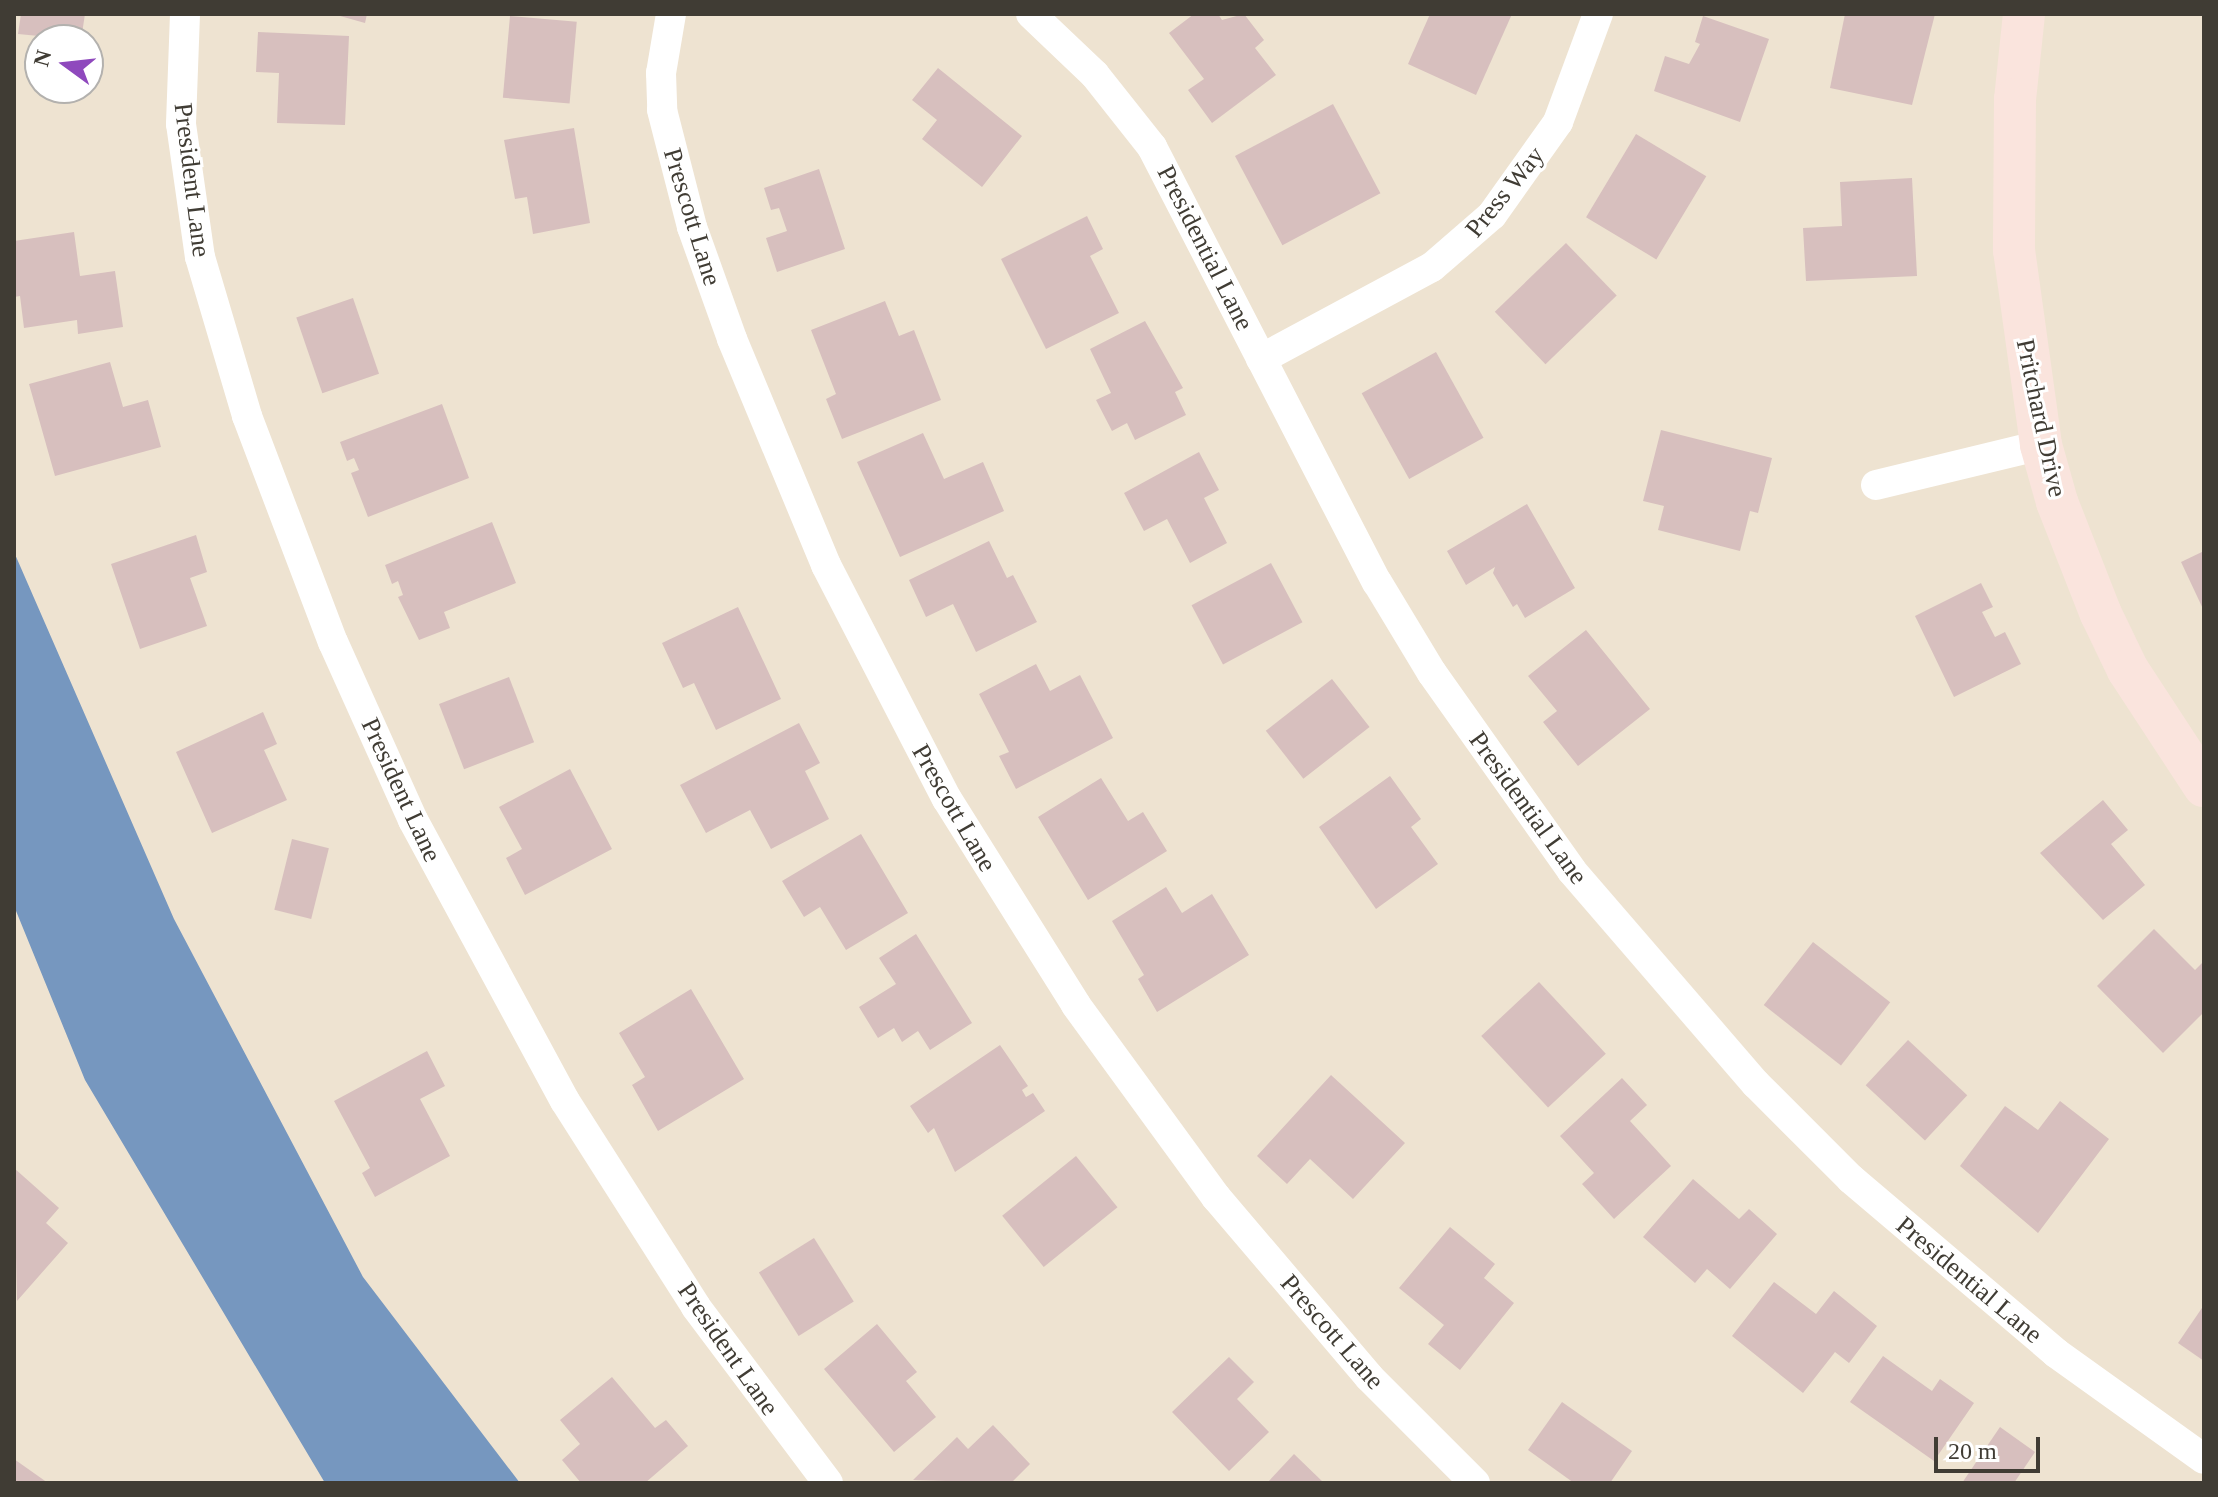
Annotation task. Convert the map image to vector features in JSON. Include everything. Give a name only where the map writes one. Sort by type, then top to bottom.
[{"type":"street","name":"President Lane","points":[[185,14],[181,124],[200,257],[247,416],[339,655],[413,820],[565,1101],[696,1307],[828,1483]]},
{"type":"street","name":"Prescott Lane","points":[[671,14],[661,73],[662,110],[692,227],[737,353],[826,565],[933,774],[1076,1005],[1216,1197],[1369,1377],[1475,1483]]},
{"type":"street","name":"Presidential Lane","points":[[1031,14],[1095,75],[1152,147],[1328,493],[1432,673],[1572,871],[1663,981],[1777,1105],[1952,1270],[2056,1353],[2204,1459]]},
{"type":"street","name":"Press Way","points":[[1261,359],[1432,267],[1492,215],[1558,122],[1598,14]]},
{"type":"street","name":"Pritchard Drive","points":[[2024,14],[2015,99],[2014,237],[2024,350],[2041,445],[2057,502],[2101,614],[2160,723],[2204,786]]},
{"type":"street","points":[[1876,485],[2041,445]]},
{"type":"water","points":[[14,552],[174,919],[363,1277],[520,1483],[325,1483],[85,1080],[14,906]]},
{"type":"building","points":[[21,14],[85,14],[83,24],[24,24],[24,35],[18,34]]},
{"type":"building","points":[[333,14],[367,14],[365,23]]},
{"type":"building","points":[[1194,14],[1218,14],[1222,20],[1244,14],[1264,40],[1255,48],[1276,75],[1212,123],[1188,90],[1204,79],[1169,33]]},
{"type":"building","points":[[1430,14],[1512,14],[1476,95],[1408,64]]},
{"type":"building","points":[[1845,14],[1935,14],[1912,105],[1830,88]]},
{"type":"building","points":[[510,16],[577,22],[570,104],[503,98]]},
{"type":"building","points":[[1703,16],[1769,39],[1740,122],[1654,91],[1665,56],[1689,64],[1700,44],[1695,42]]},
{"type":"building","points":[[258,32],[349,36],[345,125],[277,123],[279,73],[256,72]]},
{"type":"building","points":[[938,68],[1022,136],[982,187],[922,139],[937,120],[912,100]]},
{"type":"building","points":[[1333,104],[1380,193],[1282,245],[1235,156]]},
{"type":"building","points":[[574,128],[590,223],[533,234],[527,197],[515,199],[504,140]]},
{"type":"building","points":[[1636,134],[1706,176],[1656,259],[1586,217]]},
{"type":"building","points":[[819,169],[845,249],[777,272],[766,238],[787,231],[779,208],[771,210],[764,188]]},
{"type":"building","points":[[1912,178],[1917,276],[1806,281],[1803,228],[1842,226],[1840,182]]},
{"type":"building","points":[[1087,216],[1103,249],[1090,256],[1119,313],[1046,349],[1001,259]]},
{"type":"building","points":[[74,232],[80,276],[115,271],[123,327],[78,334],[77,320],[24,328],[20,296],[14,297],[14,241]]},
{"type":"building","points":[[1566,243],[1617,296],[1545,364],[1495,312]]},
{"type":"building","points":[[353,298],[379,374],[322,393],[296,318]]},
{"type":"building","points":[[885,301],[899,336],[914,330],[941,400],[842,439],[826,399],[836,394],[811,330]]},
{"type":"building","points":[[1145,321],[1183,388],[1175,392],[1186,415],[1135,440],[1127,423],[1112,431],[1096,400],[1111,393],[1090,349]]},
{"type":"building","points":[[1436,352],[1484,438],[1409,479],[1362,393]]},
{"type":"building","points":[[110,362],[123,407],[148,400],[161,447],[55,476],[29,384]]},
{"type":"building","points":[[442,404],[469,478],[368,517],[351,473],[359,470],[354,458],[347,461],[340,442]]},
{"type":"building","points":[[1661,430],[1772,458],[1758,513],[1750,511],[1740,551],[1658,530],[1664,506],[1643,501]]},
{"type":"building","points":[[923,433],[944,479],[983,462],[1004,511],[900,557],[857,462]]},
{"type":"building","points":[[1199,452],[1219,490],[1204,498],[1227,543],[1190,563],[1167,519],[1144,531],[1124,493]]},
{"type":"building","points":[[1527,504],[1575,588],[1525,618],[1517,604],[1513,607],[1493,573],[1495,567],[1466,585],[1447,551]]},
{"type":"building","points":[[492,522],[516,583],[444,612],[450,628],[419,640],[398,597],[403,595],[398,581],[392,584],[385,565]]},
{"type":"building","points":[[196,535],[207,572],[190,578],[207,626],[140,649],[111,564]]},
{"type":"building","points":[[989,541],[1007,578],[1013,575],[1037,622],[976,652],[953,604],[926,617],[909,580]]},
{"type":"building","points":[[2204,551],[2204,611],[2181,562]]},
{"type":"building","points":[[1271,563],[1302,622],[1223,664],[1192,605]]},
{"type":"building","points":[[1981,583],[1993,607],[1982,612],[1995,637],[2005,632],[2021,664],[1954,697],[1915,616]]},
{"type":"building","points":[[738,607],[781,699],[716,730],[694,683],[683,688],[662,643]]},
{"type":"building","points":[[1586,630],[1650,709],[1578,766],[1543,722],[1557,711],[1528,676]]},
{"type":"building","points":[[1036,664],[1050,691],[1080,675],[1113,738],[1016,789],[999,756],[1009,752],[979,694]]},
{"type":"building","points":[[509,677],[534,742],[464,769],[439,704]]},
{"type":"building","points":[[1332,679],[1370,727],[1303,779],[1266,731]]},
{"type":"building","points":[[263,712],[277,744],[264,750],[287,800],[212,833],[176,752]]},
{"type":"building","points":[[799,723],[820,763],[805,771],[829,819],[771,849],[750,810],[706,833],[680,785]]},
{"type":"building","points":[[570,769],[612,849],[525,895],[506,858],[522,849],[499,807]]},
{"type":"building","points":[[1390,776],[1421,819],[1411,827],[1438,864],[1376,909],[1319,827]]},
{"type":"building","points":[[1101,778],[1128,821],[1143,812],[1167,851],[1088,900],[1038,817]]},
{"type":"building","points":[[2103,800],[2128,830],[2111,844],[2145,885],[2103,920],[2040,853]]},
{"type":"building","points":[[861,834],[908,913],[846,950],[820,907],[804,917],[782,881]]},
{"type":"building","points":[[292,839],[329,848],[311,919],[274,910]]},
{"type":"building","points":[[1166,887],[1182,913],[1212,894],[1249,955],[1157,1012],[1138,979],[1144,975],[1112,921]]},
{"type":"building","points":[[2154,929],[2195,970],[2204,961],[2204,1012],[2163,1053],[2097,986]]},
{"type":"building","points":[[916,934],[972,1023],[930,1050],[918,1031],[902,1042],[894,1028],[878,1038],[859,1007],[896,984],[879,958]]},
{"type":"building","points":[[1813,942],[1890,1002],[1841,1065],[1764,1005]]},
{"type":"building","points":[[1539,982],[1606,1054],[1548,1108],[1481,1036]]},
{"type":"building","points":[[691,989],[744,1079],[658,1131],[632,1085],[645,1077],[619,1033]]},
{"type":"building","points":[[1908,1040],[1967,1095],[1925,1141],[1866,1085]]},
{"type":"building","points":[[1000,1045],[1028,1086],[1022,1090],[1026,1097],[1033,1093],[1045,1111],[955,1172],[934,1128],[928,1133],[910,1106]]},
{"type":"building","points":[[427,1051],[445,1086],[420,1099],[450,1156],[375,1197],[362,1173],[370,1168],[334,1101]]},
{"type":"building","points":[[1331,1075],[1405,1143],[1353,1199],[1310,1159],[1287,1184],[1257,1156]]},
{"type":"building","points":[[1622,1078],[1647,1105],[1630,1121],[1671,1166],[1614,1219],[1582,1184],[1594,1173],[1560,1136]]},
{"type":"building","points":[[2060,1101],[2109,1139],[2038,1233],[1960,1166],[2005,1106],[2038,1130]]},
{"type":"building","points":[[1076,1156],[1118,1207],[1044,1267],[1002,1216]]},
{"type":"building","points":[[14,1168],[59,1208],[46,1223],[68,1243],[17,1301]]},
{"type":"building","points":[[1693,1179],[1739,1219],[1749,1209],[1777,1234],[1730,1289],[1707,1269],[1695,1283],[1643,1237]]},
{"type":"building","points":[[1450,1227],[1495,1264],[1484,1278],[1514,1303],[1460,1370],[1428,1344],[1444,1325],[1399,1288]]},
{"type":"building","points":[[814,1238],[854,1302],[799,1336],[759,1272]]},
{"type":"building","points":[[1774,1282],[1816,1314],[1834,1291],[1877,1326],[1849,1363],[1835,1352],[1803,1393],[1732,1336]]},
{"type":"building","points":[[2204,1305],[2204,1361],[2178,1343]]},
{"type":"building","points":[[877,1324],[917,1372],[906,1381],[936,1417],[894,1452],[824,1369]]},
{"type":"building","points":[[1883,1356],[1932,1391],[1940,1379],[1974,1403],[1934,1461],[1850,1402]]},
{"type":"building","points":[[1229,1357],[1254,1382],[1237,1399],[1269,1432],[1229,1471],[1172,1412]]},
{"type":"building","points":[[612,1377],[655,1428],[666,1420],[688,1446],[645,1483],[581,1483],[562,1460],[580,1444],[560,1420]]},
{"type":"building","points":[[1562,1402],[1632,1451],[1610,1483],[1574,1483],[1528,1450]]},
{"type":"building","points":[[993,1425],[1030,1464],[1011,1483],[913,1480],[957,1437],[968,1449]]},
{"type":"building","points":[[2000,1427],[2035,1452],[2014,1483],[1962,1483]]},
{"type":"building","points":[[1294,1454],[1324,1483],[1267,1483]]},
{"type":"building","points":[[14,1459],[48,1483],[14,1483]]}]
